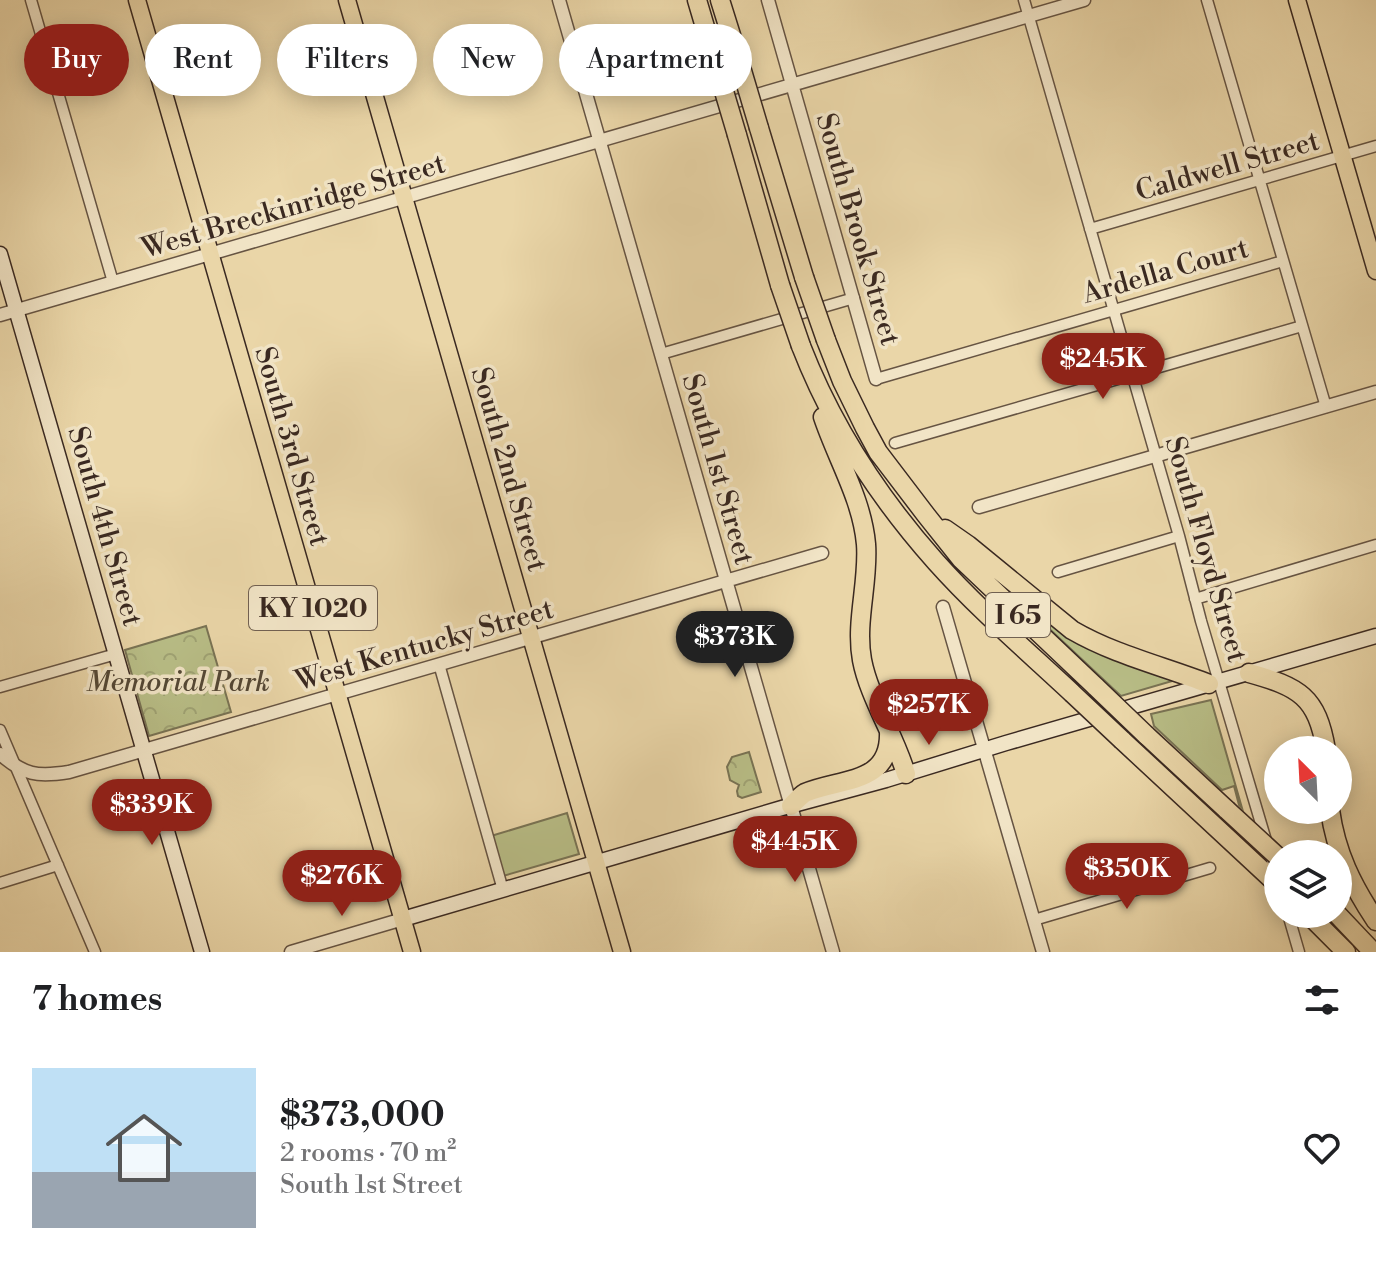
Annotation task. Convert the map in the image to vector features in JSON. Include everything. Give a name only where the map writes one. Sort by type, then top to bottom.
[{"type":"highway","points":[[697,0],[780,285],[825,422],[840,442],[866,542],[861,625],[864,666],[906,774]]},
{"type":"highway","points":[[721,2],[804,277],[826,340],[878,452],[926,515],[948,536],[1060,622],[1137,660],[1214,683]]},
{"type":"highway","name":"I 65","points":[[840,442],[946,572],[1264,870]]},
{"type":"highway","name":"I 65","points":[[948,536],[961,559],[1004,602],[1264,844]]},
{"type":"highway","points":[[1249,673],[1282,683],[1302,695],[1319,718],[1323,736]]},
{"type":"highway","points":[[791,806],[802,794],[874,771],[887,753],[889,732]]},
{"type":"highway","points":[[1333,824],[1339,853],[1352,882],[1376,921]]},
{"type":"highway","points":[[1323,928],[1346,952]]},
{"type":"highway","points":[[1350,928],[1373,952]]},
{"type":"main road","name":"South 3rd Street","points":[[137,0],[412,952]]},
{"type":"main road","name":"South 2nd Street","points":[[347,0],[622,952]]},
{"type":"main road","points":[[1297,0],[1376,271]]},
{"type":"main road","name":"South 4th Street","points":[[0,254],[202,952]]},
{"type":"main road","points":[[403,919],[1376,636]]},
{"type":"street","points":[[31,0],[113,282]]},
{"type":"street","name":"South 1st Street","points":[[559,0],[833,952]]},
{"type":"street","name":"South Brook Street","points":[[768,0],[876,379]]},
{"type":"street","name":"South Floyd Street","points":[[1024,0],[1179,536],[1214,683],[1264,840]]},
{"type":"street","name":"West Breckinridge Street","points":[[0,315],[1084,0]]},
{"type":"street","points":[[1207,0],[1326,407]]},
{"type":"street","name":"Caldwell Street","points":[[1090,229],[1376,146]]},
{"type":"street","name":"Ardella Court","points":[[876,379],[1283,261]]},
{"type":"street","points":[[661,354],[854,298]]},
{"type":"street","points":[[895,443],[1302,326]]},
{"type":"street","points":[[979,507],[1376,392]]},
{"type":"street","points":[[1058,572],[1179,536]]},
{"type":"street","points":[[1195,599],[1376,545]]},
{"type":"street","name":"West Kentucky Street","points":[[0,754],[20,769],[33,774],[69,772],[822,553]]},
{"type":"street","points":[[943,607],[1043,952]]},
{"type":"street","points":[[0,687],[116,654]]},
{"type":"street","points":[[439,664],[503,890]]},
{"type":"street","points":[[0,730],[95,952]]},
{"type":"street","points":[[0,883],[58,865]]},
{"type":"street","points":[[1034,920],[1210,868]]},
{"type":"street","points":[[291,952],[403,919]]},
{"type":"street","points":[[1292,928],[1299,952]]},
{"type":"green space","points":[[992,575],[1046,619],[1179,679],[1121,696]]},
{"type":"green space","name":"Memorial Park","points":[[206,626],[231,712],[149,736],[125,650]]},
{"type":"green space","points":[[1211,700],[1242,808],[1234,786],[1222,790],[1154,726],[1151,714]]},
{"type":"green space","points":[[749,752],[761,792],[742,798],[738,796],[739,785],[730,780],[727,767],[732,757]]},
{"type":"green space","points":[[567,813],[579,854],[503,876],[491,836]]}]
